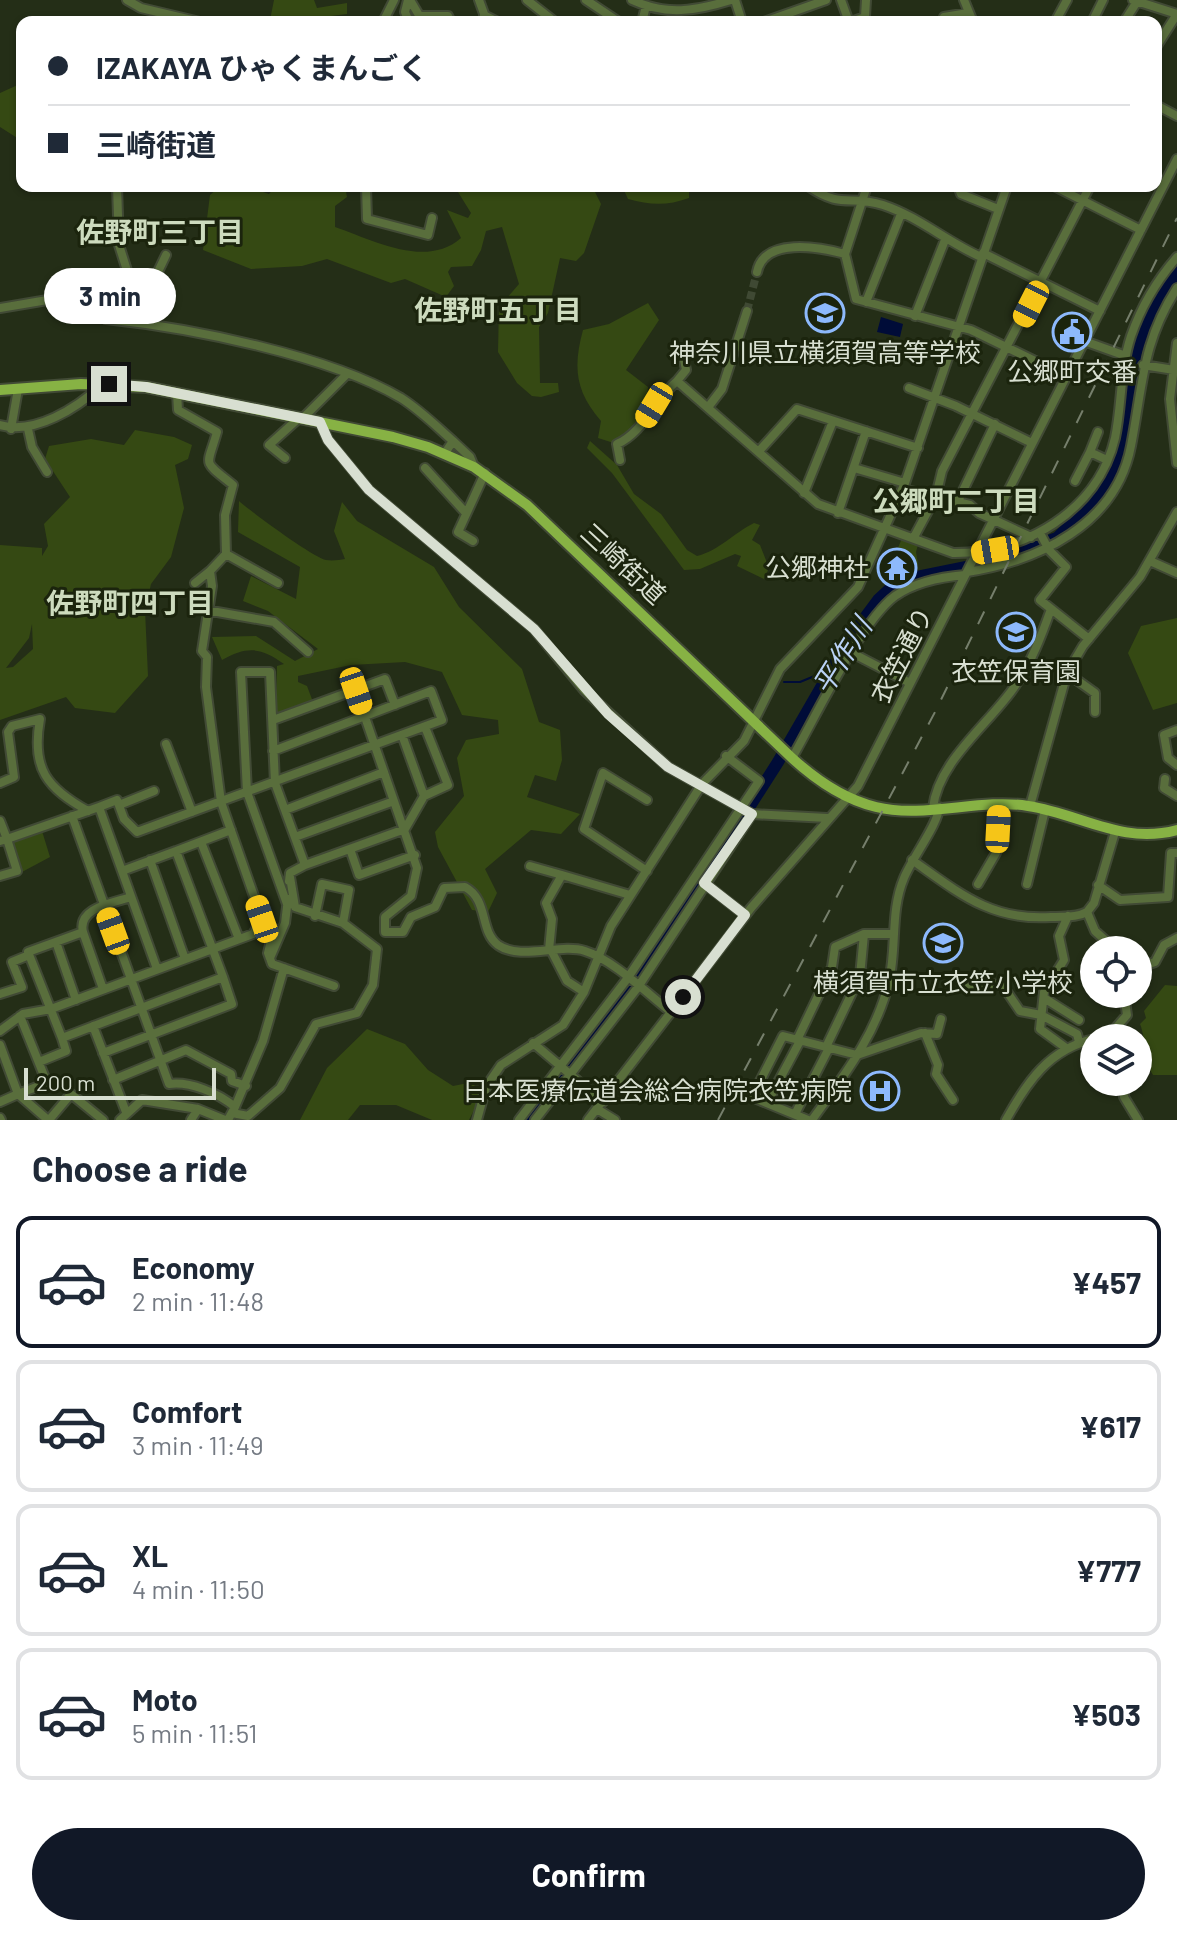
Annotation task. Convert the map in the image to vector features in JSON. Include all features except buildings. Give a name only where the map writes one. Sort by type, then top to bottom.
[{"type":"main road","name":"三崎街道","points":[[0,390],[103,384],[177,393],[393,437],[445,453],[485,473],[538,514],[810,775],[849,798],[878,808],[1030,806],[1115,832],[1143,835],[1177,830]]},
{"type":"street","points":[[128,0],[141,8],[175,16]]},
{"type":"street","points":[[527,0],[547,16]]},
{"type":"street","points":[[586,0],[610,16]]},
{"type":"street","points":[[632,0],[646,6],[692,12],[733,0]]},
{"type":"street","points":[[781,16],[826,0]]},
{"type":"street","points":[[1136,1],[1177,14],[1162,38]]},
{"type":"street","points":[[644,16],[646,6]]},
{"type":"street","name":"衣笠通り","points":[[1162,189],[1177,159]]},
{"type":"street","points":[[0,308],[65,297],[127,299],[130,280],[119,245],[117,192]]},
{"type":"street","points":[[366,192],[367,219],[428,235],[432,218]]},
{"type":"street","points":[[817,192],[837,203],[863,200],[901,214],[945,240],[1100,311]]},
{"type":"street","points":[[825,197],[827,192]]},
{"type":"street","points":[[865,192],[845,254],[856,299],[957,327],[1009,346],[1066,376]]},
{"type":"street","points":[[960,192],[998,209]]},
{"type":"street","points":[[477,1120],[489,1080],[501,1065],[563,1025],[584,992],[630,895],[702,784],[744,741],[756,723],[780,669],[853,595],[904,486],[1005,192]]},
{"type":"street","points":[[1066,192],[1141,230]]},
{"type":"street","points":[[914,537],[936,496],[942,471],[1087,192]]},
{"type":"street","name":"衣笠通り","points":[[588,1120],[745,915],[827,818],[849,798],[1160,192]]},
{"type":"street","points":[[866,302],[901,214]]},
{"type":"street","points":[[915,316],[945,240]]},
{"type":"street","points":[[757,272],[759,263],[773,251],[802,247],[845,254]]},
{"type":"street","points":[[130,280],[155,278],[166,255]]},
{"type":"street","points":[[677,381],[760,450],[804,493],[838,513],[886,526],[953,553],[975,555],[1037,535],[1073,509],[1107,460],[1116,431],[1129,345],[1150,294],[1177,257]]},
{"type":"street","points":[[792,758],[869,624],[895,596],[935,579],[997,567],[1049,548],[1078,530],[1116,486],[1131,448],[1147,350],[1159,318],[1177,288]]},
{"type":"street","points":[[104,297],[106,319],[149,323],[270,350],[346,375],[399,397],[453,441],[470,457],[474,467]]},
{"type":"street","points":[[709,406],[722,389],[747,311]]},
{"type":"street","points":[[1084,341],[1126,356]]},
{"type":"street","points":[[1177,343],[1170,416],[1177,463]]},
{"type":"street","points":[[1129,345],[1147,350]]},
{"type":"street","points":[[620,460],[617,444],[630,438],[654,405],[686,370],[684,360],[688,351]]},
{"type":"street","points":[[1143,365],[1174,370]]},
{"type":"street","points":[[285,458],[269,445],[346,375]]},
{"type":"street","points":[[0,425],[11,429],[28,429],[61,413],[103,384]]},
{"type":"street","points":[[909,388],[972,413],[1032,443]]},
{"type":"street","points":[[11,429],[18,389]]},
{"type":"street","points":[[177,393],[178,410],[217,432],[207,455],[209,466],[233,485],[225,515],[226,554],[195,583]]},
{"type":"street","points":[[760,450],[797,409],[918,448]]},
{"type":"street","points":[[804,493],[833,421]]},
{"type":"street","points":[[320,422],[328,440],[369,490],[534,629],[584,690],[668,767],[752,814],[827,818]]},
{"type":"street","points":[[958,501],[995,424]]},
{"type":"street","points":[[28,429],[32,447],[47,472]]},
{"type":"street","points":[[838,513],[866,431]]},
{"type":"street","points":[[1075,481],[1098,432]]},
{"type":"street","points":[[445,453],[453,441]]},
{"type":"street","points":[[1090,452],[1107,460]]},
{"type":"street","points":[[425,468],[465,512]]},
{"type":"street","points":[[854,468],[958,501],[993,519],[1037,535],[1066,567],[1040,600],[1089,639]]},
{"type":"street","points":[[473,541],[458,532],[485,473]]},
{"type":"street","points":[[1030,806],[1067,673],[1089,639],[1150,561],[1177,512]]},
{"type":"street","points":[[226,554],[278,583]]},
{"type":"street","points":[[1150,561],[1177,573]]},
{"type":"street","points":[[210,571],[212,586],[202,651],[207,657],[206,687],[221,802],[262,919],[274,929],[272,964],[334,986]]},
{"type":"street","points":[[941,1019],[937,1034],[925,1033],[857,1055],[783,1036],[752,1097],[810,1120],[857,1055],[875,1022],[886,991],[898,897],[912,860],[920,842],[936,824],[936,808],[956,760],[1014,687],[1041,642],[1051,609]]},
{"type":"street","points":[[206,610],[274,622],[308,652]]},
{"type":"street","points":[[852,653],[910,683]]},
{"type":"street","points":[[287,904],[247,792],[241,672],[270,672],[275,783],[305,865]]},
{"type":"street","points":[[1067,673],[1095,693],[1095,712]]},
{"type":"street","points":[[273,720],[385,679],[395,705]]},
{"type":"street","points":[[356,691],[417,868],[414,890],[411,896],[389,910],[383,926],[385,932],[403,932],[411,917],[435,907],[440,892],[451,885],[473,891],[497,944],[511,949],[582,950],[598,957],[671,1012]]},
{"type":"street","points":[[3,840],[117,800],[124,819],[137,832],[442,720],[431,691],[273,751]]},
{"type":"street","points":[[0,783],[14,777],[8,732],[12,726],[40,719],[38,756],[56,793],[88,811]]},
{"type":"street","points":[[270,959],[285,923],[290,877],[305,865],[405,829],[424,796],[448,785],[425,727]]},
{"type":"street","points":[[1177,730],[1164,735],[1168,758],[1177,765]]},
{"type":"street","points":[[402,735],[424,796]]},
{"type":"street","points":[[166,744],[192,812]]},
{"type":"street","points":[[519,1120],[627,979],[759,781],[726,756]]},
{"type":"street","points":[[285,810],[384,772]]},
{"type":"street","points":[[647,800],[603,773],[584,829],[647,871]]},
{"type":"street","points":[[1165,779],[1164,788],[1177,796]]},
{"type":"street","points":[[119,805],[154,791]]},
{"type":"street","points":[[295,837],[394,801]]},
{"type":"street","points":[[978,884],[996,853],[999,805]]},
{"type":"street","points":[[99,807],[157,969]]},
{"type":"street","points":[[1027,884],[1045,810]]},
{"type":"street","points":[[535,1120],[638,986],[752,814]]},
{"type":"street","points":[[72,816],[169,1084],[183,1083],[220,1096],[230,1115]]},
{"type":"street","points":[[0,821],[3,840],[17,871],[0,876]]},
{"type":"street","points":[[122,871],[231,830]]},
{"type":"street","points":[[912,860],[992,911],[1029,919],[1068,916],[1087,912],[1094,903],[1115,832]]},
{"type":"street","points":[[201,842],[239,939]]},
{"type":"street","points":[[350,849],[359,875],[415,855]]},
{"type":"street","points":[[103,1053],[232,1004],[176,851]]},
{"type":"street","points":[[1098,885],[1120,900],[1168,897],[1171,853],[1177,853]]},
{"type":"street","points":[[150,860],[185,959]]},
{"type":"street","points":[[530,866],[630,895]]},
{"type":"street","points":[[562,875],[546,903],[552,919],[550,950],[567,981],[584,992]]},
{"type":"street","points":[[93,1026],[123,1116],[142,1100],[248,1116],[280,1088],[316,1024],[362,1009],[373,985],[377,949],[343,923],[295,907],[290,877]]},
{"type":"street","points":[[704,883],[745,915]]},
{"type":"street","points":[[315,916],[322,884],[349,890],[343,923]]},
{"type":"street","points":[[103,989],[83,932],[84,917],[131,897]]},
{"type":"street","points":[[1087,912],[1099,936]]},
{"type":"street","points":[[1066,1048],[1040,1029],[1044,998],[1064,960],[1059,936],[1068,916]]},
{"type":"street","points":[[0,1031],[34,1009],[51,1009],[253,934],[262,919]]},
{"type":"street","points":[[0,994],[22,987],[12,962],[29,955],[28,952],[83,932]]},
{"type":"street","points":[[767,1103],[832,967],[835,947],[864,934],[894,934]]},
{"type":"street","points":[[795,1114],[860,976],[864,934]]},
{"type":"street","points":[[1152,963],[1164,945],[1177,938]]},
{"type":"street","points":[[56,942],[76,1000]]},
{"type":"street","points":[[29,955],[66,1051],[39,1062]]},
{"type":"street","points":[[230,1115],[246,1086],[284,968]]},
{"type":"street","points":[[62,1038],[223,977]]},
{"type":"street","points":[[966,988],[985,983],[1003,986],[1020,1011],[1041,1015],[1077,1034],[1079,1042],[1037,1070],[1006,1120]]},
{"type":"street","points":[[1044,998],[1079,1020]]},
{"type":"street","points":[[0,1102],[47,1083],[20,1016]]},
{"type":"street","points":[[925,1033],[938,1065],[936,1074],[953,1100]]},
{"type":"street","points":[[533,1043],[615,1120]]},
{"type":"street","points":[[0,1045],[18,1094],[48,1120],[71,1094],[103,1120]]},
{"type":"street","points":[[113,1080],[186,1050],[231,1074],[232,1081],[246,1086]]},
{"type":"street","points":[[1124,1096],[1138,1120]]},
{"type":"street","points":[[191,1120],[198,1109]]},
{"type":"green space","points":[[274,0],[314,0],[317,8],[347,3],[347,14],[271,16]]},
{"type":"green space","points":[[16,86],[16,137],[0,127],[0,93]]},
{"type":"green space","points":[[213,192],[346,192],[347,197],[335,206],[335,227],[416,252],[447,247],[461,238],[447,210],[468,218],[471,213],[458,192],[595,192],[601,204],[584,253],[576,261],[560,258],[548,313],[539,327],[540,383],[558,383],[559,392],[532,396],[517,383],[498,352],[499,307],[519,284],[502,227],[486,231],[481,250],[472,266],[451,267],[448,272],[454,286],[446,297],[405,279],[391,283],[327,259],[302,266],[251,269],[203,250],[210,195]]},
{"type":"green space","points":[[625,192],[689,192],[689,198],[658,204],[628,199]]},
{"type":"green space","points":[[648,303],[659,320],[626,370],[648,387],[645,420],[617,444],[598,438],[601,421],[586,399],[578,378],[580,343],[583,330],[609,324]]},
{"type":"green space","points":[[135,430],[174,437],[192,445],[188,459],[175,465],[184,508],[171,557],[151,584],[145,610],[148,676],[115,713],[75,708],[66,697],[0,720],[0,545],[42,548],[42,556],[48,546],[44,524],[70,497],[45,459],[49,446],[91,439],[124,445]],"holes":[[[32,624],[33,649],[13,667],[6,668],[29,638]]]},
{"type":"green space","points":[[590,441],[617,465],[634,494],[661,514],[687,550],[697,556],[754,523],[760,525],[752,540],[760,545],[769,568],[764,579],[737,566],[741,556],[735,554],[700,569],[684,570],[612,473],[587,448]]},
{"type":"green space","points":[[239,501],[296,543],[326,560],[345,559],[334,531],[342,502],[357,521],[434,567],[459,607],[522,669],[539,722],[560,730],[562,760],[556,781],[535,775],[527,797],[580,814],[561,834],[531,830],[485,869],[497,893],[488,912],[472,910],[438,847],[435,832],[464,796],[457,758],[466,740],[499,734],[498,720],[462,715],[442,672],[405,662],[351,665],[298,676],[298,682],[307,686],[313,702],[276,715],[277,666],[284,664],[254,650],[239,652],[222,660],[212,637],[256,636],[295,661],[318,649],[268,611],[243,601],[251,576],[296,599],[300,567],[238,532]]},
{"type":"green space","points":[[903,536],[919,541],[916,552],[918,564],[905,569],[894,557]]},
{"type":"green space","points":[[1177,618],[1177,703],[1153,710],[1128,653],[1141,626]]},
{"type":"green space","points":[[42,831],[50,857],[22,872],[11,842]]},
{"type":"green space","points":[[1165,985],[1177,986],[1177,1075],[1152,1073],[1152,1024],[1140,1024],[1146,1018],[1144,1011],[1152,1008],[1152,1001]]},
{"type":"green space","points":[[367,1029],[405,1044],[428,1070],[453,1086],[473,1082],[480,1098],[469,1120],[432,1120],[396,1105],[360,1105],[348,1120],[300,1120],[327,1068]]},
{"type":"water","points":[[881,317],[903,324],[900,337],[877,332]]},
{"type":"waterway","name":"平作川","points":[[529,1120],[629,991],[675,914],[727,842],[778,762],[849,639],[878,600],[892,587],[912,578],[991,562],[1057,538],[1101,495],[1122,450],[1136,352],[1145,325],[1177,270]]},
{"type":"waterway","points":[[784,682],[800,682],[834,668]]},
{"type":"tunnel","points":[[747,311],[757,272]]},
{"type":"railway","points":[[718,1120],[935,712],[1177,218]]},
{"type":"place","name":"神奈川県立横須賀高等学校","points":[[825,313]]},
{"type":"place","name":"公郷町交番","points":[[1072,332]]},
{"type":"place","name":"公郷神社","points":[[897,568]]},
{"type":"place","name":"衣笠保育園","points":[[1016,632]]},
{"type":"place","name":"横須賀市立衣笠小学校","points":[[943,943]]},
{"type":"place","name":"日本医療伝道会総合病院衣笠病院","points":[[880,1091]]},
{"type":"district","name":"佐野町三丁目","points":[[160,232]]},
{"type":"district","name":"佐野町五丁目","points":[[498,310]]},
{"type":"district","name":"公郷町二丁目","points":[[956,501]]},
{"type":"district","name":"佐野町四丁目","points":[[130,603]]},
{"type":"route","points":[[109,384],[146,387],[320,422],[328,440],[369,490],[448,554],[506,610],[534,629],[608,714],[668,767],[707,786],[752,814],[704,883],[745,915],[683,997]]}]
